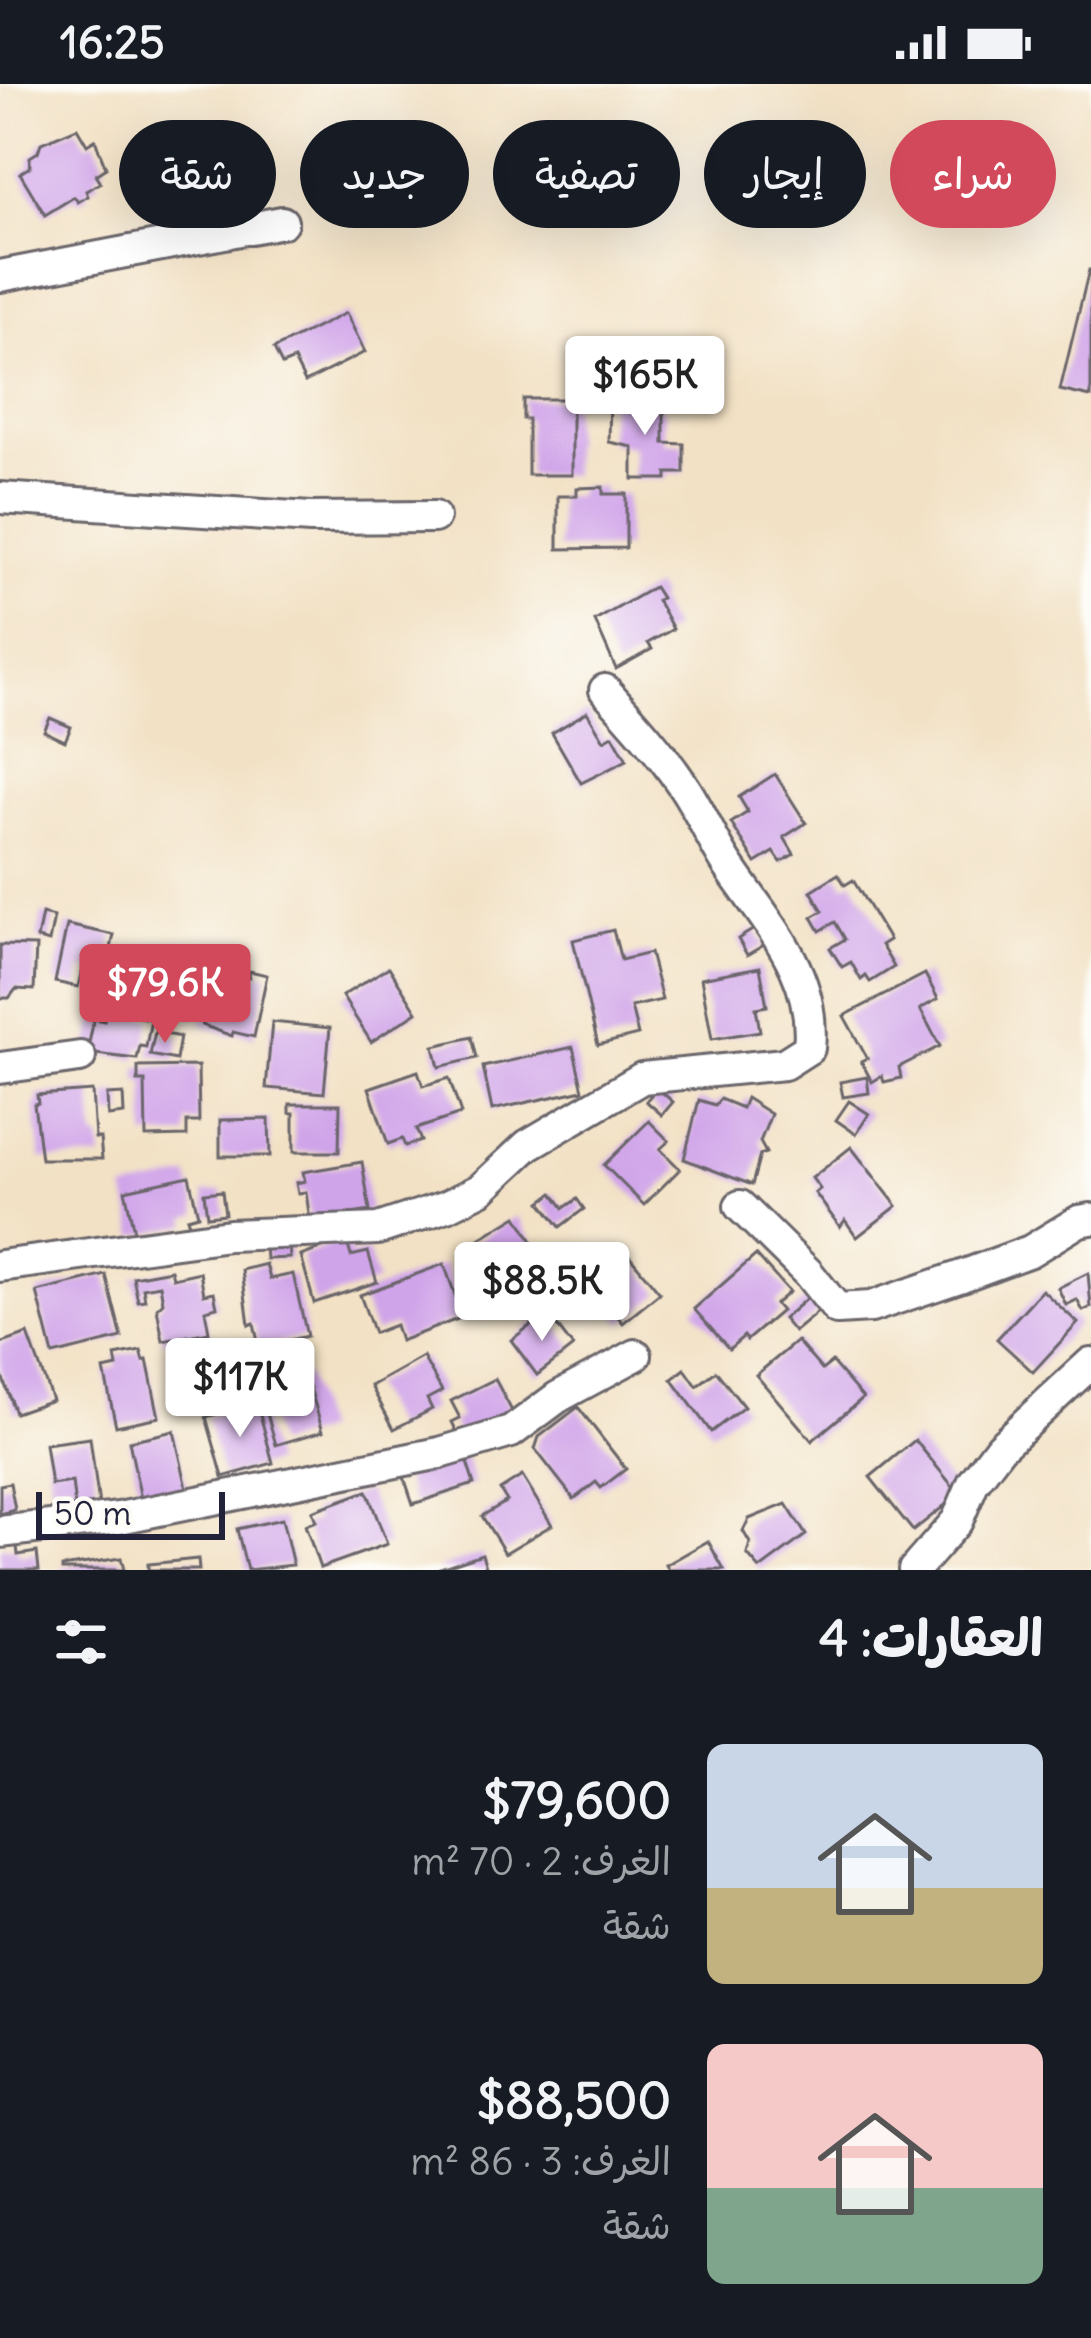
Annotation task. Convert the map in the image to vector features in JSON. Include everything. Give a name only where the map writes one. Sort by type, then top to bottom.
[{"type":"street","points":[[0,276],[282,222]]},
{"type":"street","points":[[0,498],[311,518],[434,517]]},
{"type":"street","points":[[0,1267],[229,1235],[378,1229],[481,1189],[528,1145],[642,1078],[784,1064],[809,1048],[812,1021],[805,986],[777,932],[722,854],[685,788],[604,690]]},
{"type":"street","points":[[0,1067],[80,1057]]},
{"type":"street","points":[[740,1206],[837,1309],[871,1307],[962,1276],[1030,1251],[1079,1221],[1091,1219]]},
{"type":"street","points":[[0,1532],[119,1518],[440,1454],[512,1432],[558,1396],[636,1355]]},
{"type":"street","points":[[914,1570],[957,1520],[974,1483],[1000,1447],[1091,1363]]},
{"type":"building","points":[[77,128],[87,145],[95,140],[106,168],[95,175],[100,183],[86,191],[88,196],[78,202],[74,197],[45,215],[20,173],[30,167],[30,157],[41,143]]},
{"type":"building","points":[[1091,270],[1091,397],[1060,390]]},
{"type":"building","points":[[346,313],[365,352],[305,382],[294,360],[282,365],[274,349]]},
{"type":"building","points":[[610,398],[643,398],[664,410],[664,443],[684,444],[684,473],[667,473],[667,479],[633,479],[633,447],[609,442]]},
{"type":"building","points":[[523,399],[572,399],[572,475],[528,475],[528,419],[523,419]]},
{"type":"building","points":[[603,487],[603,494],[626,494],[626,548],[558,549],[558,496],[577,496],[577,488]]},
{"type":"building","points":[[654,587],[673,629],[648,643],[652,649],[616,669],[595,621]]},
{"type":"building","points":[[587,712],[604,740],[613,735],[627,760],[581,783],[552,733]]},
{"type":"building","points":[[50,718],[71,727],[65,741],[44,731]]},
{"type":"building","points":[[775,774],[806,823],[784,837],[794,854],[781,862],[774,852],[756,863],[731,823],[748,812],[739,797]]},
{"type":"building","points":[[838,874],[845,885],[853,880],[889,940],[881,945],[894,967],[870,982],[866,976],[861,980],[851,962],[842,967],[830,948],[845,939],[835,922],[820,931],[812,917],[823,911],[811,891]]},
{"type":"building","points":[[42,914],[54,917],[49,942],[37,939]]},
{"type":"building","points":[[67,925],[114,935],[105,974],[82,969],[78,987],[55,982]]},
{"type":"building","points":[[754,929],[764,945],[747,955],[738,939]]},
{"type":"building","points":[[613,930],[621,960],[650,953],[662,1000],[631,1007],[638,1035],[598,1045],[573,940]]},
{"type":"building","points":[[0,945],[36,946],[34,990],[16,989],[9,998],[0,998]]},
{"type":"building","points":[[389,967],[417,1012],[371,1042],[342,996]]},
{"type":"building","points":[[760,967],[767,1006],[756,1008],[760,1031],[712,1039],[701,978]]},
{"type":"building","points":[[213,969],[249,977],[250,971],[267,975],[254,1037],[233,1032],[232,1036],[202,1025]]},
{"type":"building","points":[[925,974],[938,999],[920,1009],[940,1046],[899,1067],[901,1078],[884,1082],[882,1076],[872,1082],[861,1061],[867,1058],[844,1016]]},
{"type":"building","points":[[139,981],[158,985],[154,1005],[135,1001]]},
{"type":"building","points":[[106,1010],[151,1019],[146,1047],[140,1046],[137,1059],[87,1053],[94,1019],[104,1021]]},
{"type":"building","points":[[272,1022],[330,1028],[324,1093],[266,1088]]},
{"type":"building","points":[[155,1032],[180,1037],[176,1060],[150,1055]]},
{"type":"building","points":[[472,1037],[477,1058],[439,1067],[434,1046]]},
{"type":"building","points":[[573,1047],[583,1090],[492,1110],[483,1067]]},
{"type":"building","points":[[198,1066],[199,1122],[187,1122],[187,1136],[146,1137],[145,1081],[138,1081],[138,1067]]},
{"type":"building","points":[[418,1071],[423,1086],[449,1078],[461,1114],[416,1129],[421,1141],[405,1146],[402,1139],[388,1144],[369,1088]]},
{"type":"building","points":[[867,1077],[869,1093],[843,1097],[840,1082]]},
{"type":"building","points":[[657,1088],[673,1102],[662,1115],[646,1101]]},
{"type":"building","points":[[92,1091],[95,1138],[100,1138],[102,1159],[41,1159],[37,1095]]},
{"type":"building","points":[[123,1094],[124,1114],[108,1116],[107,1095]]},
{"type":"building","points":[[746,1098],[771,1114],[760,1142],[766,1153],[760,1155],[752,1185],[684,1159],[699,1100],[715,1105],[720,1099],[742,1108]]},
{"type":"building","points":[[849,1101],[869,1114],[856,1134],[836,1120]]},
{"type":"building","points":[[290,1104],[340,1104],[339,1152],[294,1152]]},
{"type":"building","points":[[269,1119],[270,1156],[220,1156],[220,1120]]},
{"type":"building","points":[[649,1121],[669,1141],[660,1149],[680,1169],[644,1205],[604,1165]]},
{"type":"building","points":[[851,1147],[897,1206],[857,1237],[845,1220],[840,1227],[815,1193],[820,1189],[812,1178]]},
{"type":"building","points":[[362,1162],[370,1211],[310,1221],[306,1192],[298,1193],[296,1183],[305,1181],[303,1172]]},
{"type":"building","points":[[189,1176],[198,1215],[187,1218],[189,1224],[135,1236],[125,1190]]},
{"type":"building","points":[[222,1191],[225,1214],[207,1216],[204,1193]]},
{"type":"building","points":[[553,1193],[564,1208],[577,1199],[584,1209],[560,1227],[541,1202]]},
{"type":"building","points":[[517,1216],[548,1268],[517,1286],[508,1279],[488,1290],[463,1249]]},
{"type":"building","points":[[346,1239],[351,1256],[368,1252],[377,1282],[314,1303],[301,1256]]},
{"type":"building","points":[[289,1245],[290,1258],[266,1259],[265,1246]]},
{"type":"building","points":[[628,1254],[660,1293],[623,1323],[591,1284]]},
{"type":"building","points":[[756,1255],[789,1292],[775,1304],[781,1311],[729,1349],[694,1309]]},
{"type":"building","points":[[266,1264],[270,1279],[293,1274],[307,1336],[259,1347],[254,1323],[249,1325],[242,1270]]},
{"type":"building","points":[[444,1264],[463,1317],[400,1341],[395,1325],[374,1333],[360,1295]]},
{"type":"building","points":[[171,1270],[173,1278],[200,1272],[204,1294],[214,1292],[217,1307],[205,1310],[209,1332],[163,1341],[157,1308],[163,1302],[160,1285],[143,1288],[145,1300],[138,1301],[133,1277]]},
{"type":"building","points":[[1088,1273],[1091,1307],[1083,1311],[1077,1300],[1066,1305],[1058,1288]]},
{"type":"building","points":[[106,1275],[122,1338],[53,1355],[37,1292]]},
{"type":"building","points":[[1042,1290],[1078,1323],[1033,1372],[997,1339]]},
{"type":"building","points":[[808,1297],[819,1311],[794,1332],[783,1319]]},
{"type":"building","points":[[547,1313],[573,1347],[537,1375],[511,1340]]},
{"type":"building","points":[[28,1334],[52,1400],[15,1413],[0,1370],[0,1344]]},
{"type":"building","points":[[797,1341],[822,1370],[832,1362],[863,1398],[812,1441],[756,1375]]},
{"type":"building","points":[[141,1351],[159,1417],[116,1426],[104,1370],[117,1367],[115,1356]]},
{"type":"building","points":[[423,1357],[442,1391],[427,1399],[432,1409],[394,1429],[371,1386]]},
{"type":"building","points":[[685,1369],[697,1386],[716,1371],[744,1407],[711,1432],[672,1379]]},
{"type":"building","points":[[306,1375],[323,1431],[276,1445],[260,1389]]},
{"type":"building","points":[[495,1379],[513,1413],[461,1440],[452,1422],[460,1418],[451,1401]]},
{"type":"building","points":[[257,1403],[273,1463],[223,1477],[206,1417]]},
{"type":"building","points":[[578,1407],[626,1469],[601,1488],[596,1482],[574,1499],[535,1449],[539,1437]]},
{"type":"building","points":[[174,1431],[187,1488],[141,1499],[129,1441]]},
{"type":"building","points":[[90,1438],[100,1513],[76,1516],[72,1482],[51,1485],[45,1444]]},
{"type":"building","points":[[915,1440],[959,1494],[913,1531],[870,1477]]},
{"type":"building","points":[[463,1450],[474,1484],[413,1504],[402,1471]]},
{"type":"building","points":[[522,1476],[552,1525],[505,1553],[482,1516],[507,1501],[500,1490]]},
{"type":"building","points":[[10,1483],[15,1510],[0,1514],[0,1485]]},
{"type":"building","points":[[367,1491],[387,1544],[320,1568],[305,1525],[316,1521],[312,1511]]},
{"type":"building","points":[[786,1504],[806,1535],[760,1569],[747,1554],[750,1543],[743,1531],[749,1519]]},
{"type":"building","points":[[282,1519],[293,1565],[247,1570],[237,1529]]},
{"type":"building","points":[[708,1541],[724,1570],[669,1570],[666,1565]]},
{"type":"building","points":[[17,1546],[18,1555],[37,1552],[39,1570],[0,1570],[0,1548]]},
{"type":"building","points":[[482,1554],[487,1570],[437,1570],[437,1569]]},
{"type":"building","points":[[121,1558],[124,1570],[62,1570],[62,1567]]},
{"type":"building","points":[[198,1559],[199,1570],[148,1570],[148,1564]]}]
